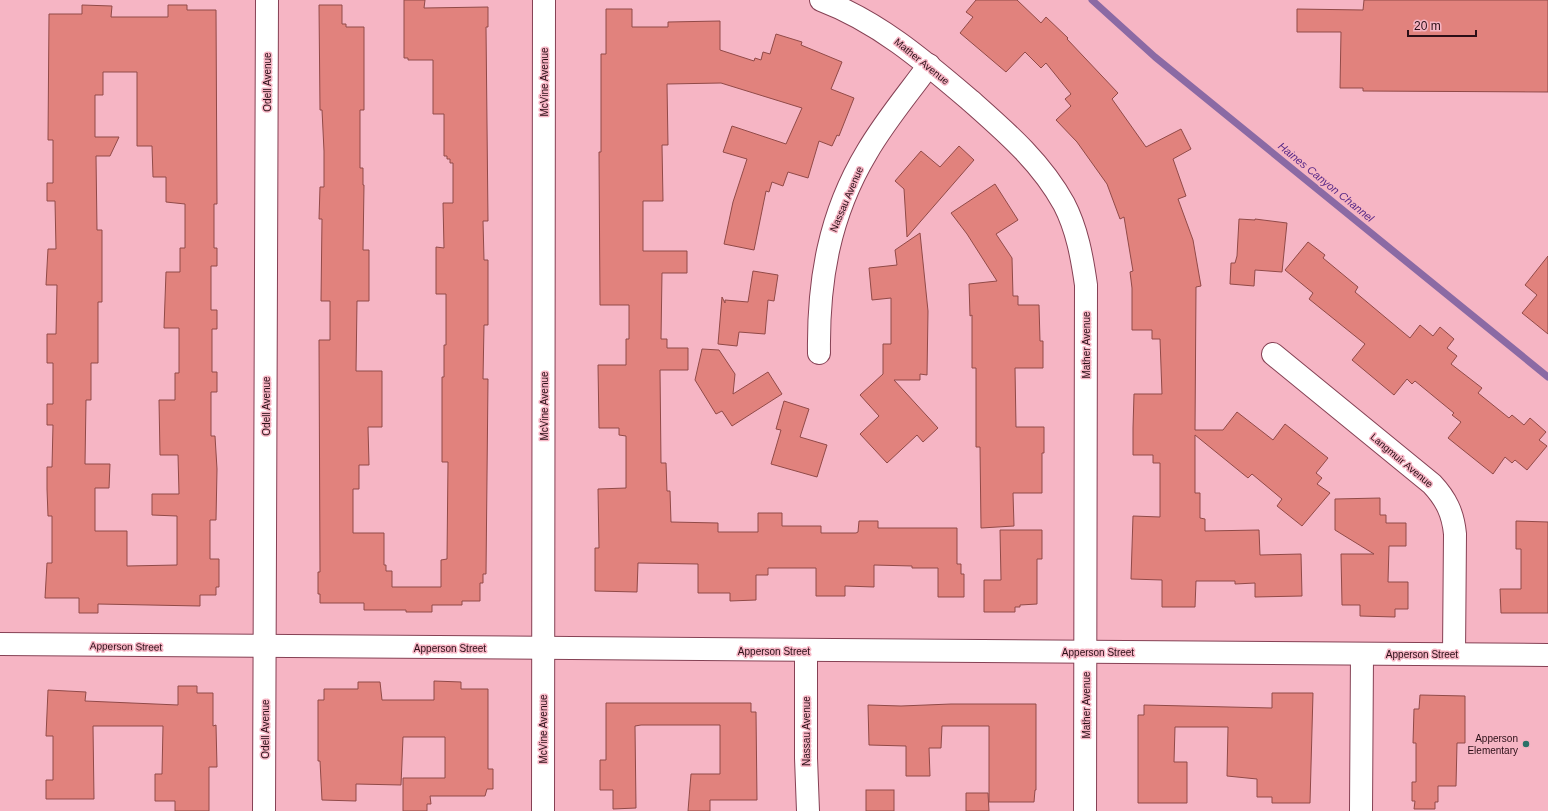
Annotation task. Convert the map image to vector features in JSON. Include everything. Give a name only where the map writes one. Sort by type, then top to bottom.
[{"type":"street","name":"Odell Avenue","points":[[264,811],[267,0]]},
{"type":"street","name":"McVine Avenue","points":[[543,811],[544,0]]},
{"type":"street","name":"Mather Avenue","points":[[821,0],[882,30],[929,65],[1032,158],[1050,181],[1064,205],[1075,230],[1081,251],[1086,285],[1086,811]]},
{"type":"street","name":"Nassau Avenue","points":[[819,353],[819,325],[824,265],[830,234],[854,175],[867,152],[886,123],[929,65]]},
{"type":"street","name":"Langmuir Avenue","points":[[1273,354],[1432,484],[1446,501],[1453,518],[1455,534],[1454,654]]},
{"type":"street","name":"Apperson Street","points":[[0,644],[806,651],[1548,655]]},
{"type":"street","name":"Nassau Avenue","points":[[806,651],[806,771],[808,811]]},
{"type":"street","points":[[1361,811],[1362,654]]},
{"type":"building","points":[[404,0],[425,0],[424,8],[488,7],[488,27],[486,27],[488,221],[483,221],[484,260],[488,260],[488,325],[484,325],[483,379],[488,379],[486,574],[483,574],[483,583],[480,583],[480,601],[462,601],[462,605],[432,605],[432,612],[406,612],[406,610],[364,610],[364,603],[320,603],[320,594],[318,594],[318,572],[320,572],[319,340],[330,340],[330,301],[321,301],[322,219],[319,219],[320,187],[324,187],[324,151],[322,110],[320,110],[319,5],[342,5],[342,24],[346,24],[346,27],[364,27],[364,110],[360,110],[360,168],[363,168],[364,185],[363,250],[369,250],[369,301],[357,301],[356,371],[382,371],[382,427],[368,427],[369,465],[359,465],[359,489],[353,489],[353,533],[384,533],[384,565],[386,565],[386,571],[392,571],[392,587],[441,587],[441,560],[447,559],[448,462],[442,462],[442,377],[444,377],[444,345],[446,345],[446,294],[436,294],[436,247],[444,248],[443,203],[453,203],[453,163],[450,163],[450,159],[447,159],[447,156],[444,156],[444,114],[433,114],[433,60],[408,60],[408,58],[404,58]]},
{"type":"building","points":[[976,0],[1017,0],[1041,23],[1046,17],[1068,38],[1067,39],[1118,93],[1112,99],[1146,147],[1181,129],[1191,149],[1173,159],[1186,196],[1178,199],[1193,240],[1201,286],[1196,287],[1195,430],[1223,430],[1237,412],[1273,440],[1285,424],[1328,458],[1316,473],[1322,478],[1317,484],[1330,493],[1302,526],[1277,506],[1282,499],[1252,474],[1248,478],[1195,435],[1195,493],[1200,493],[1200,518],[1205,519],[1205,531],[1259,530],[1260,555],[1301,554],[1302,596],[1255,597],[1255,583],[1235,584],[1235,581],[1196,581],[1195,607],[1162,607],[1162,580],[1131,579],[1133,516],[1160,517],[1160,463],[1153,463],[1153,455],[1133,455],[1133,428],[1134,394],[1162,394],[1160,339],[1152,339],[1152,330],[1132,330],[1132,288],[1130,272],[1133,271],[1124,217],[1120,219],[1107,184],[1077,142],[1056,120],[1071,106],[1065,99],[1071,94],[1046,63],[1041,68],[1025,52],[1006,72],[960,33],[973,17],[966,12]]},
{"type":"building","points":[[1364,0],[1548,0],[1548,92],[1363,91],[1363,88],[1340,88],[1341,32],[1297,32],[1297,9],[1363,10]]},
{"type":"building","points":[[82,5],[112,6],[111,17],[168,17],[168,5],[187,5],[187,10],[216,10],[217,204],[214,204],[214,248],[217,248],[217,266],[211,266],[211,310],[217,310],[217,329],[212,329],[212,372],[217,372],[217,392],[211,392],[211,436],[215,436],[217,469],[216,520],[210,520],[210,559],[219,559],[219,587],[216,587],[216,595],[200,595],[200,606],[98,604],[98,613],[79,613],[79,598],[45,598],[47,563],[52,563],[52,516],[48,516],[47,467],[52,467],[53,425],[47,425],[47,404],[53,404],[53,363],[47,363],[47,334],[56,334],[57,285],[46,285],[48,249],[56,249],[55,201],[47,201],[47,183],[53,183],[53,140],[48,140],[49,14],[82,14]],"holes":[[[103,72],[137,72],[137,146],[152,146],[153,177],[166,177],[166,202],[185,204],[185,248],[180,248],[180,272],[166,272],[164,328],[179,328],[179,373],[175,373],[175,400],[159,400],[160,455],[178,455],[179,494],[152,494],[152,515],[177,516],[177,565],[127,566],[127,531],[95,531],[95,488],[109,488],[110,464],[85,464],[86,400],[91,400],[91,363],[98,363],[98,302],[102,302],[102,230],[97,230],[96,156],[110,156],[119,137],[95,137],[95,95],[103,95]]]},
{"type":"building","points":[[606,9],[632,9],[632,27],[668,27],[668,22],[720,21],[720,50],[754,61],[755,58],[761,60],[763,52],[770,54],[776,34],[802,42],[801,45],[842,62],[831,89],[854,98],[839,136],[837,135],[832,146],[819,141],[808,178],[788,172],[783,186],[772,182],[769,192],[766,191],[754,250],[724,244],[733,202],[747,159],[723,152],[732,126],[786,144],[802,108],[721,83],[667,84],[668,145],[662,145],[663,201],[643,201],[643,251],[687,251],[687,273],[662,273],[661,339],[667,339],[667,348],[688,348],[688,370],[660,370],[661,463],[666,463],[667,491],[670,491],[671,522],[718,523],[718,532],[758,532],[758,513],[782,513],[782,526],[821,526],[821,533],[856,533],[858,532],[859,521],[878,521],[878,528],[957,528],[957,564],[961,564],[961,574],[964,574],[964,597],[938,597],[938,568],[912,568],[912,566],[874,565],[874,587],[845,586],[845,596],[816,596],[816,568],[768,568],[768,575],[756,575],[756,600],[730,601],[730,593],[698,593],[698,564],[638,563],[637,592],[595,591],[595,548],[599,548],[598,489],[626,488],[626,436],[619,435],[619,428],[599,428],[598,365],[626,365],[626,339],[629,339],[629,305],[600,305],[599,152],[601,152],[601,54],[606,54]]},
{"type":"building","points":[[959,146],[974,160],[907,237],[904,189],[895,181],[921,151],[940,167]]},
{"type":"building","points":[[995,184],[1018,220],[996,234],[1012,258],[1013,296],[1018,296],[1018,305],[1039,305],[1040,341],[1043,341],[1043,368],[1015,368],[1016,427],[1044,427],[1044,453],[1042,453],[1042,493],[1013,493],[1014,526],[981,528],[980,447],[976,447],[976,368],[972,368],[972,315],[970,316],[969,284],[997,281],[967,234],[951,213]]},
{"type":"building","points":[[1239,219],[1255,219],[1287,223],[1282,272],[1255,270],[1254,286],[1230,284],[1231,263],[1235,263],[1237,256]]},
{"type":"building","points":[[920,233],[928,311],[927,375],[920,374],[920,380],[894,380],[938,428],[923,442],[917,435],[887,463],[860,434],[879,416],[860,395],[883,374],[883,344],[891,344],[891,298],[872,300],[869,268],[897,265],[895,250]]},
{"type":"building","points":[[1308,242],[1325,255],[1323,258],[1358,287],[1355,292],[1410,338],[1420,325],[1433,336],[1440,327],[1454,339],[1447,348],[1457,356],[1451,364],[1482,388],[1478,393],[1509,418],[1512,415],[1524,425],[1530,418],[1546,432],[1539,440],[1547,446],[1527,470],[1515,460],[1512,463],[1505,457],[1493,474],[1448,438],[1461,422],[1452,415],[1454,413],[1415,381],[1412,384],[1407,379],[1394,395],[1352,360],[1365,344],[1309,299],[1313,293],[1285,270]]},
{"type":"building","points":[[1548,256],[1548,334],[1522,313],[1537,295],[1525,285]]},
{"type":"building","points":[[753,271],[778,275],[774,301],[768,300],[765,334],[739,332],[737,346],[718,344],[722,297],[725,303],[725,300],[748,302]]},
{"type":"building","points":[[702,349],[719,350],[735,374],[733,394],[768,372],[782,394],[732,426],[722,411],[716,414],[695,380]]},
{"type":"building","points":[[784,401],[809,409],[800,437],[827,445],[817,477],[771,464],[781,430],[776,429]]},
{"type":"building","points":[[1380,498],[1380,515],[1386,515],[1386,523],[1406,523],[1406,546],[1389,546],[1388,582],[1408,582],[1408,609],[1395,609],[1395,617],[1360,616],[1360,605],[1342,605],[1341,554],[1374,554],[1335,530],[1335,499]]},
{"type":"building","points":[[1516,521],[1548,522],[1548,613],[1501,613],[1500,589],[1521,589],[1521,549],[1516,549]]},
{"type":"building","points":[[1000,530],[1042,530],[1042,559],[1037,559],[1037,604],[1020,605],[1020,607],[1015,607],[1015,612],[984,612],[984,580],[1001,580]]},
{"type":"building","points":[[434,681],[461,682],[461,689],[488,689],[488,769],[493,769],[493,789],[487,789],[485,796],[430,796],[431,804],[427,804],[427,811],[403,811],[403,778],[445,778],[445,737],[403,737],[401,785],[356,784],[356,801],[322,800],[320,761],[318,761],[318,700],[324,700],[324,689],[358,689],[358,682],[380,682],[382,700],[434,700]]},
{"type":"building","points":[[178,686],[197,686],[197,693],[213,693],[213,726],[216,725],[217,767],[209,767],[209,811],[175,811],[175,801],[155,801],[155,774],[162,774],[163,726],[93,726],[94,799],[46,799],[46,780],[53,780],[53,736],[46,736],[48,690],[86,692],[85,701],[178,705]]},
{"type":"building","points":[[1272,693],[1313,693],[1310,803],[1272,803],[1272,797],[1257,797],[1257,779],[1227,776],[1228,727],[1175,727],[1174,762],[1187,762],[1187,803],[1138,803],[1138,715],[1144,715],[1144,705],[1272,708]]},
{"type":"building","points":[[1420,695],[1465,696],[1465,743],[1457,743],[1456,786],[1438,786],[1438,802],[1435,802],[1435,809],[1414,809],[1415,801],[1412,801],[1412,782],[1416,782],[1416,743],[1413,743],[1414,709],[1419,709]]},
{"type":"building","points":[[606,703],[751,703],[751,712],[756,712],[757,800],[710,800],[710,811],[688,811],[691,774],[720,774],[720,725],[641,725],[635,726],[636,808],[613,809],[613,790],[600,790],[600,760],[606,760]]},
{"type":"building","points":[[951,704],[1036,704],[1036,790],[1034,802],[989,802],[989,726],[942,726],[941,748],[929,748],[930,776],[906,776],[906,746],[869,745],[868,705],[901,706]]},
{"type":"building","points":[[866,790],[894,790],[894,811],[866,811]]},
{"type":"building","points":[[966,793],[988,793],[989,811],[966,811]]},
{"type":"waterway","name":"Haines Canyon Channel","points":[[1092,0],[1155,57],[1548,377]]},
{"type":"place","name":"Apperson Elementary","points":[[1526,744]]}]
